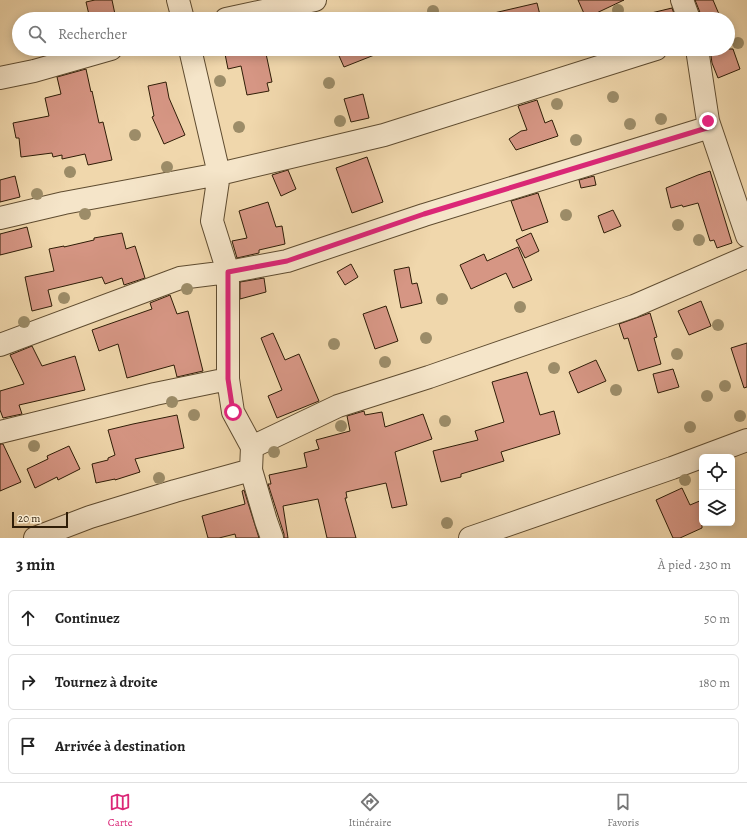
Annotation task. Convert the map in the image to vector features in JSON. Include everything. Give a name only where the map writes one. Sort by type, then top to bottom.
[{"type":"street","points":[[178,0],[181,12]]},
{"type":"street","points":[[259,12],[315,0]]},
{"type":"street","points":[[682,0],[686,12]]},
{"type":"street","points":[[0,78],[34,72],[88,56]]},
{"type":"street","points":[[192,56],[219,174],[212,221],[228,272],[228,379],[233,412],[252,447],[251,470],[272,538]]},
{"type":"street","points":[[0,218],[64,203],[219,174],[384,135],[631,56]]},
{"type":"street","points":[[698,56],[708,121],[747,236]]},
{"type":"street","points":[[0,345],[180,278],[228,272],[287,261],[424,214],[710,127]]},
{"type":"street","points":[[252,447],[338,406],[429,377],[634,306],[747,258]]},
{"type":"street","points":[[0,432],[155,394],[228,379]]},
{"type":"street","points":[[470,538],[672,468],[747,440]]},
{"type":"street","points":[[35,538],[90,517],[251,470]]},
{"type":"building","points":[[95,0],[112,0],[115,12],[88,12],[86,2]]},
{"type":"building","points":[[578,0],[624,0],[599,12],[583,12]]},
{"type":"building","points":[[695,0],[713,0],[718,12],[700,12]]},
{"type":"building","points":[[537,3],[539,12],[498,12]]},
{"type":"building","points":[[672,8],[673,12],[655,12]]},
{"type":"building","points":[[735,55],[740,69],[718,78],[711,56],[735,56]]},
{"type":"building","points":[[225,56],[266,56],[272,82],[267,83],[269,91],[247,95],[241,66],[228,69]]},
{"type":"building","points":[[339,56],[372,56],[344,67]]},
{"type":"building","points":[[86,69],[99,123],[103,122],[112,160],[88,165],[85,154],[62,159],[62,155],[53,157],[52,153],[21,157],[19,138],[16,138],[13,123],[49,116],[45,98],[61,94],[57,77]]},
{"type":"building","points":[[166,82],[169,98],[185,135],[164,144],[152,117],[154,116],[148,86]]},
{"type":"building","points":[[363,94],[369,118],[351,122],[344,99]]},
{"type":"building","points":[[537,100],[545,123],[552,120],[558,136],[516,150],[509,139],[521,131],[527,130],[518,106]]},
{"type":"building","points":[[367,157],[383,202],[352,213],[336,168]]},
{"type":"building","points":[[288,170],[296,189],[281,196],[272,175]]},
{"type":"building","points":[[710,171],[732,243],[717,248],[714,240],[710,241],[698,203],[683,207],[682,205],[671,208],[666,188]]},
{"type":"building","points":[[15,176],[20,197],[0,202],[0,180]]},
{"type":"building","points":[[594,176],[596,185],[581,188],[579,180]]},
{"type":"building","points":[[538,193],[548,222],[522,231],[511,201]]},
{"type":"building","points":[[268,202],[276,227],[282,226],[285,244],[259,250],[259,253],[237,258],[232,241],[247,238],[239,211]]},
{"type":"building","points":[[613,210],[621,226],[604,233],[598,216]]},
{"type":"building","points":[[27,227],[32,247],[0,255],[0,234]]},
{"type":"building","points":[[122,233],[126,249],[135,246],[145,278],[124,285],[122,278],[105,284],[102,277],[48,290],[52,306],[32,311],[25,277],[54,271],[49,249],[64,247],[94,240],[94,238]]},
{"type":"building","points":[[531,233],[539,251],[525,258],[516,240]]},
{"type":"building","points":[[518,247],[532,280],[513,288],[506,273],[471,289],[460,265],[484,254],[487,261]]},
{"type":"building","points":[[351,264],[358,277],[345,285],[337,272]]},
{"type":"building","points":[[409,267],[412,284],[417,283],[422,303],[401,308],[394,270]]},
{"type":"building","points":[[264,278],[266,292],[240,299],[240,282]]},
{"type":"building","points":[[170,295],[177,314],[188,311],[203,371],[177,377],[174,365],[127,378],[118,344],[99,351],[92,330],[152,309],[150,303]]},
{"type":"building","points":[[701,301],[711,326],[689,335],[678,311]]},
{"type":"building","points":[[386,306],[398,341],[375,349],[363,314]]},
{"type":"building","points":[[650,313],[657,337],[654,338],[661,364],[638,371],[628,338],[624,339],[619,324]]},
{"type":"building","points":[[273,333],[285,360],[299,354],[319,401],[277,418],[268,396],[282,390],[261,338]]},
{"type":"building","points":[[747,343],[747,387],[744,388],[731,348]]},
{"type":"building","points":[[32,346],[42,366],[75,356],[85,390],[19,405],[22,414],[3,418],[0,410],[0,391],[24,384],[10,355]]},
{"type":"building","points":[[596,360],[606,381],[578,393],[569,372]]},
{"type":"building","points":[[673,369],[679,387],[658,393],[653,374]]},
{"type":"building","points":[[527,372],[540,415],[554,411],[560,434],[501,452],[504,461],[461,474],[461,477],[441,482],[433,451],[478,440],[475,431],[504,422],[492,382]]},
{"type":"building","points":[[364,411],[365,415],[382,412],[385,427],[423,414],[432,439],[395,452],[407,505],[392,508],[386,483],[346,492],[347,498],[345,498],[356,538],[327,538],[318,499],[283,506],[288,538],[284,538],[268,484],[271,484],[269,475],[307,467],[304,453],[319,449],[316,440],[350,431],[347,416]]},
{"type":"building","points":[[177,415],[184,448],[135,459],[140,472],[115,480],[96,483],[92,464],[108,460],[108,458],[115,455],[108,430]]},
{"type":"building","points":[[0,444],[3,444],[21,482],[0,491]]},
{"type":"building","points":[[69,446],[80,469],[58,480],[57,477],[35,488],[27,469],[48,459],[47,456]]},
{"type":"building","points":[[682,488],[690,505],[699,501],[699,526],[702,526],[702,528],[680,538],[673,538],[656,500]]},
{"type":"building","points":[[244,490],[259,538],[236,538],[235,534],[219,538],[208,538],[202,516],[245,504],[242,491]]},
{"type":"route","points":[[233,412],[228,379],[228,272],[287,261],[424,214],[710,127],[708,121]]}]
